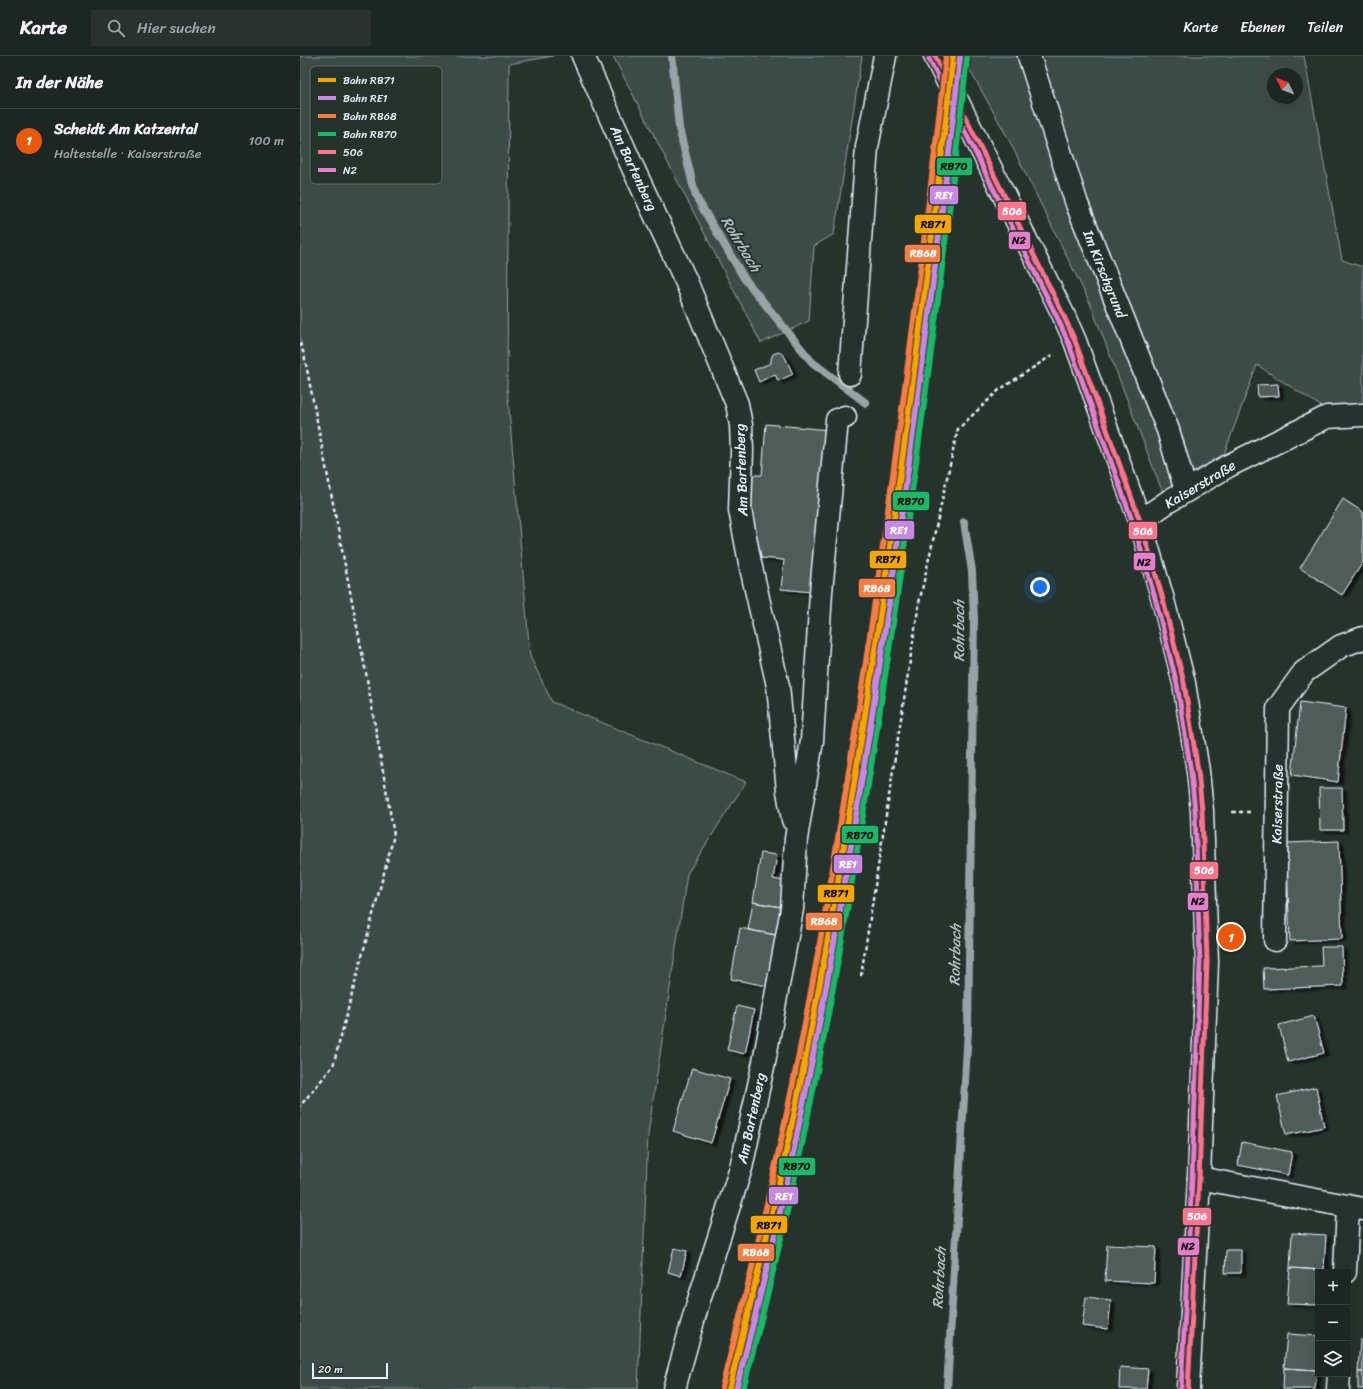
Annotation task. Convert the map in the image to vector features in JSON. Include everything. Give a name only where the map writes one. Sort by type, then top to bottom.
[{"type":"main road","name":"Am Bartenberg","points":[[583,56],[633,168],[683,274],[737,404],[742,451],[740,510],[750,563],[778,686],[788,791],[796,839]]},
{"type":"main road","points":[[850,374],[867,147],[885,56]]},
{"type":"main road","points":[[935,56],[1060,307],[1075,341],[1140,521],[1162,596],[1184,683],[1198,771],[1202,811],[1207,962],[1199,1178],[1188,1389]]},
{"type":"main road","name":"Im Kirschgrund","points":[[1029,56],[1077,204],[1168,430],[1186,491]]},
{"type":"main road","name":"Kaiserstraße","points":[[1140,521],[1228,466],[1328,417],[1363,415]]},
{"type":"main road","name":"Am Bartenberg","points":[[674,1389],[698,1303],[741,1168],[764,1062],[792,909],[796,839],[812,741],[821,592],[837,420],[845,417]]},
{"type":"main road","name":"Kaiserstraße","points":[[1275,940],[1278,708],[1304,672],[1341,646],[1363,638]]},
{"type":"main road","points":[[1199,1178],[1356,1208],[1346,1269]]},
{"type":"main road","points":[[1338,1389],[1339,1377]]},
{"type":"path","points":[[861,976],[919,603],[958,429],[999,390],[1075,341]]},
{"type":"path","points":[[300,343],[304,354],[324,455],[364,665],[394,835],[333,1066],[300,1106]]},
{"type":"path","points":[[1232,812],[1254,812]]},
{"type":"shaded area","points":[[300,56],[553,56],[509,64],[507,386],[530,656],[552,702],[746,782],[687,874],[648,1134],[638,1389],[300,1389]]},
{"type":"shaded area","points":[[613,56],[862,56],[834,234],[814,246],[809,321],[761,343]]},
{"type":"shaded area","points":[[962,56],[1304,56],[1342,260],[1363,267],[1363,406],[1324,408],[1257,365],[1223,457],[1163,493],[1090,303],[1008,138]]},
{"type":"building","points":[[779,352],[785,357],[793,374],[778,381],[775,374],[759,382],[754,370],[771,363],[773,354]]},
{"type":"building","points":[[1278,384],[1279,396],[1258,397],[1257,385]]},
{"type":"building","points":[[766,424],[828,430],[811,592],[781,589],[784,560],[761,558],[749,508],[752,475],[762,475]]},
{"type":"building","points":[[1343,499],[1363,512],[1363,562],[1342,595],[1300,568]]},
{"type":"building","points":[[1300,702],[1346,708],[1338,782],[1292,775]]},
{"type":"building","points":[[1319,788],[1342,788],[1343,830],[1320,830]]},
{"type":"building","points":[[1339,841],[1342,939],[1290,941],[1286,843]]},
{"type":"building","points":[[761,853],[777,855],[773,879],[785,881],[781,907],[753,902]]},
{"type":"building","points":[[753,902],[781,907],[776,935],[748,930]]},
{"type":"building","points":[[740,928],[776,935],[767,986],[731,979]]},
{"type":"building","points":[[1321,947],[1342,947],[1343,986],[1264,989],[1263,968],[1322,966]]},
{"type":"building","points":[[737,1006],[754,1010],[745,1054],[727,1050]]},
{"type":"building","points":[[1314,1016],[1324,1053],[1288,1062],[1279,1025]]},
{"type":"building","points":[[692,1068],[730,1079],[711,1143],[673,1131]]},
{"type":"building","points":[[1316,1087],[1324,1127],[1286,1135],[1277,1096]]},
{"type":"building","points":[[1242,1142],[1292,1152],[1288,1175],[1238,1165]]},
{"type":"building","points":[[1292,1233],[1326,1235],[1324,1269],[1290,1268]]},
{"type":"building","points":[[1107,1245],[1156,1247],[1154,1283],[1105,1281]]},
{"type":"building","points":[[674,1248],[687,1251],[681,1276],[668,1272]]},
{"type":"building","points":[[1226,1250],[1241,1250],[1241,1273],[1225,1273]]},
{"type":"building","points":[[1290,1268],[1315,1269],[1315,1305],[1287,1304]]},
{"type":"building","points":[[1086,1297],[1111,1300],[1108,1329],[1082,1326]]},
{"type":"building","points":[[1287,1334],[1315,1336],[1315,1370],[1284,1368]]},
{"type":"building","points":[[1360,1340],[1363,1340],[1363,1372],[1358,1372]]},
{"type":"building","points":[[1120,1367],[1148,1369],[1146,1389],[1119,1389]]},
{"type":"building","points":[[1284,1368],[1315,1370],[1315,1377],[1316,1377],[1315,1389],[1283,1389]]},
{"type":"building","points":[[1358,1372],[1363,1372],[1363,1389],[1358,1389]]},
{"type":"waterway","name":"Rohrbach","points":[[672,56],[679,128],[696,197],[744,278],[812,362],[866,403]]},
{"type":"waterway","name":"Rohrbach","points":[[947,1389],[968,1030],[974,619],[972,571],[964,522]]},
{"type":"rail line","name":"RB68","points":[[722,1387],[774,1174],[789,1103],[814,977],[847,786],[867,659],[895,460],[922,258],[946,56]]},
{"type":"rail line","name":"RB71","points":[[729,1389],[764,1247],[796,1105],[821,978],[854,787],[902,461],[929,258],[953,56]]},
{"type":"rail line","name":"RE1","points":[[736,1389],[772,1247],[796,1141],[828,978],[861,787],[881,660],[909,461],[936,259],[960,57]]},
{"type":"rail line","name":"RB70","points":[[743,1389],[779,1247],[803,1141],[835,978],[868,787],[888,660],[916,462],[943,260],[967,58]]},
{"type":"transit line","name":"506","points":[[935,56],[1075,341],[1140,521],[1162,596],[1184,683],[1198,771],[1202,811],[1207,962],[1199,1178],[1188,1389]]},
{"type":"transit line","name":"N2","points":[[929,59],[1069,344],[1133,523],[1155,598],[1177,684],[1191,772],[1195,811],[1200,962],[1192,1178],[1181,1389]]},
{"type":"place","name":"Scheidt Am Katzental","points":[[1231,937]]}]
